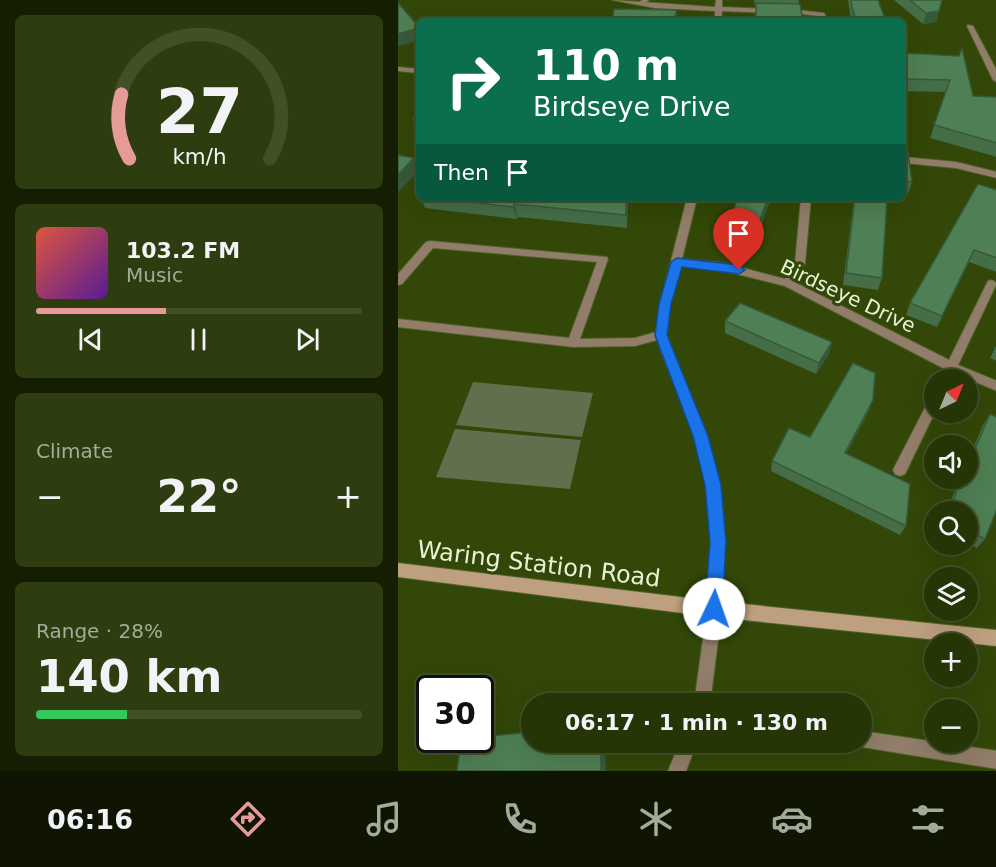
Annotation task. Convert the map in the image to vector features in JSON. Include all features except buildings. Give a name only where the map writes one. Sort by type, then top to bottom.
[{"type":"street","points":[[615,0],[719,9],[813,12],[822,14],[824,18]]},
{"type":"street","points":[[718,18],[719,0]]},
{"type":"street","points":[[970,26],[994,71],[996,80]]},
{"type":"street","points":[[398,69],[416,71]]},
{"type":"street","points":[[906,160],[956,165],[996,175]]},
{"type":"street","points":[[691,201],[665,304],[661,335],[699,431],[713,485],[718,542],[714,609],[703,693]]},
{"type":"street","points":[[788,283],[800,263],[806,201]]},
{"type":"street","points":[[398,281],[430,244],[603,260],[573,343]]},
{"type":"street","name":"Birdseye Drive","points":[[677,262],[724,267],[788,283],[951,367],[996,386]]},
{"type":"street","points":[[951,367],[992,284]]},
{"type":"street","points":[[398,323],[573,343],[635,342],[661,335]]},
{"type":"street","points":[[900,470],[924,421]]},
{"type":"street","name":"Waring Station Road","points":[[398,570],[714,609],[996,638]]},
{"type":"street","points":[[872,741],[996,760]]},
{"type":"street","points":[[677,771],[684,753]]},
{"type":"green space","points":[[473,382],[593,393],[582,437],[456,425]]},
{"type":"green space","points":[[455,429],[581,440],[570,489],[436,477]]},
{"type":"route","points":[[714,609],[718,542],[713,485],[701,436],[661,335],[665,304],[677,262],[739,270]]}]
